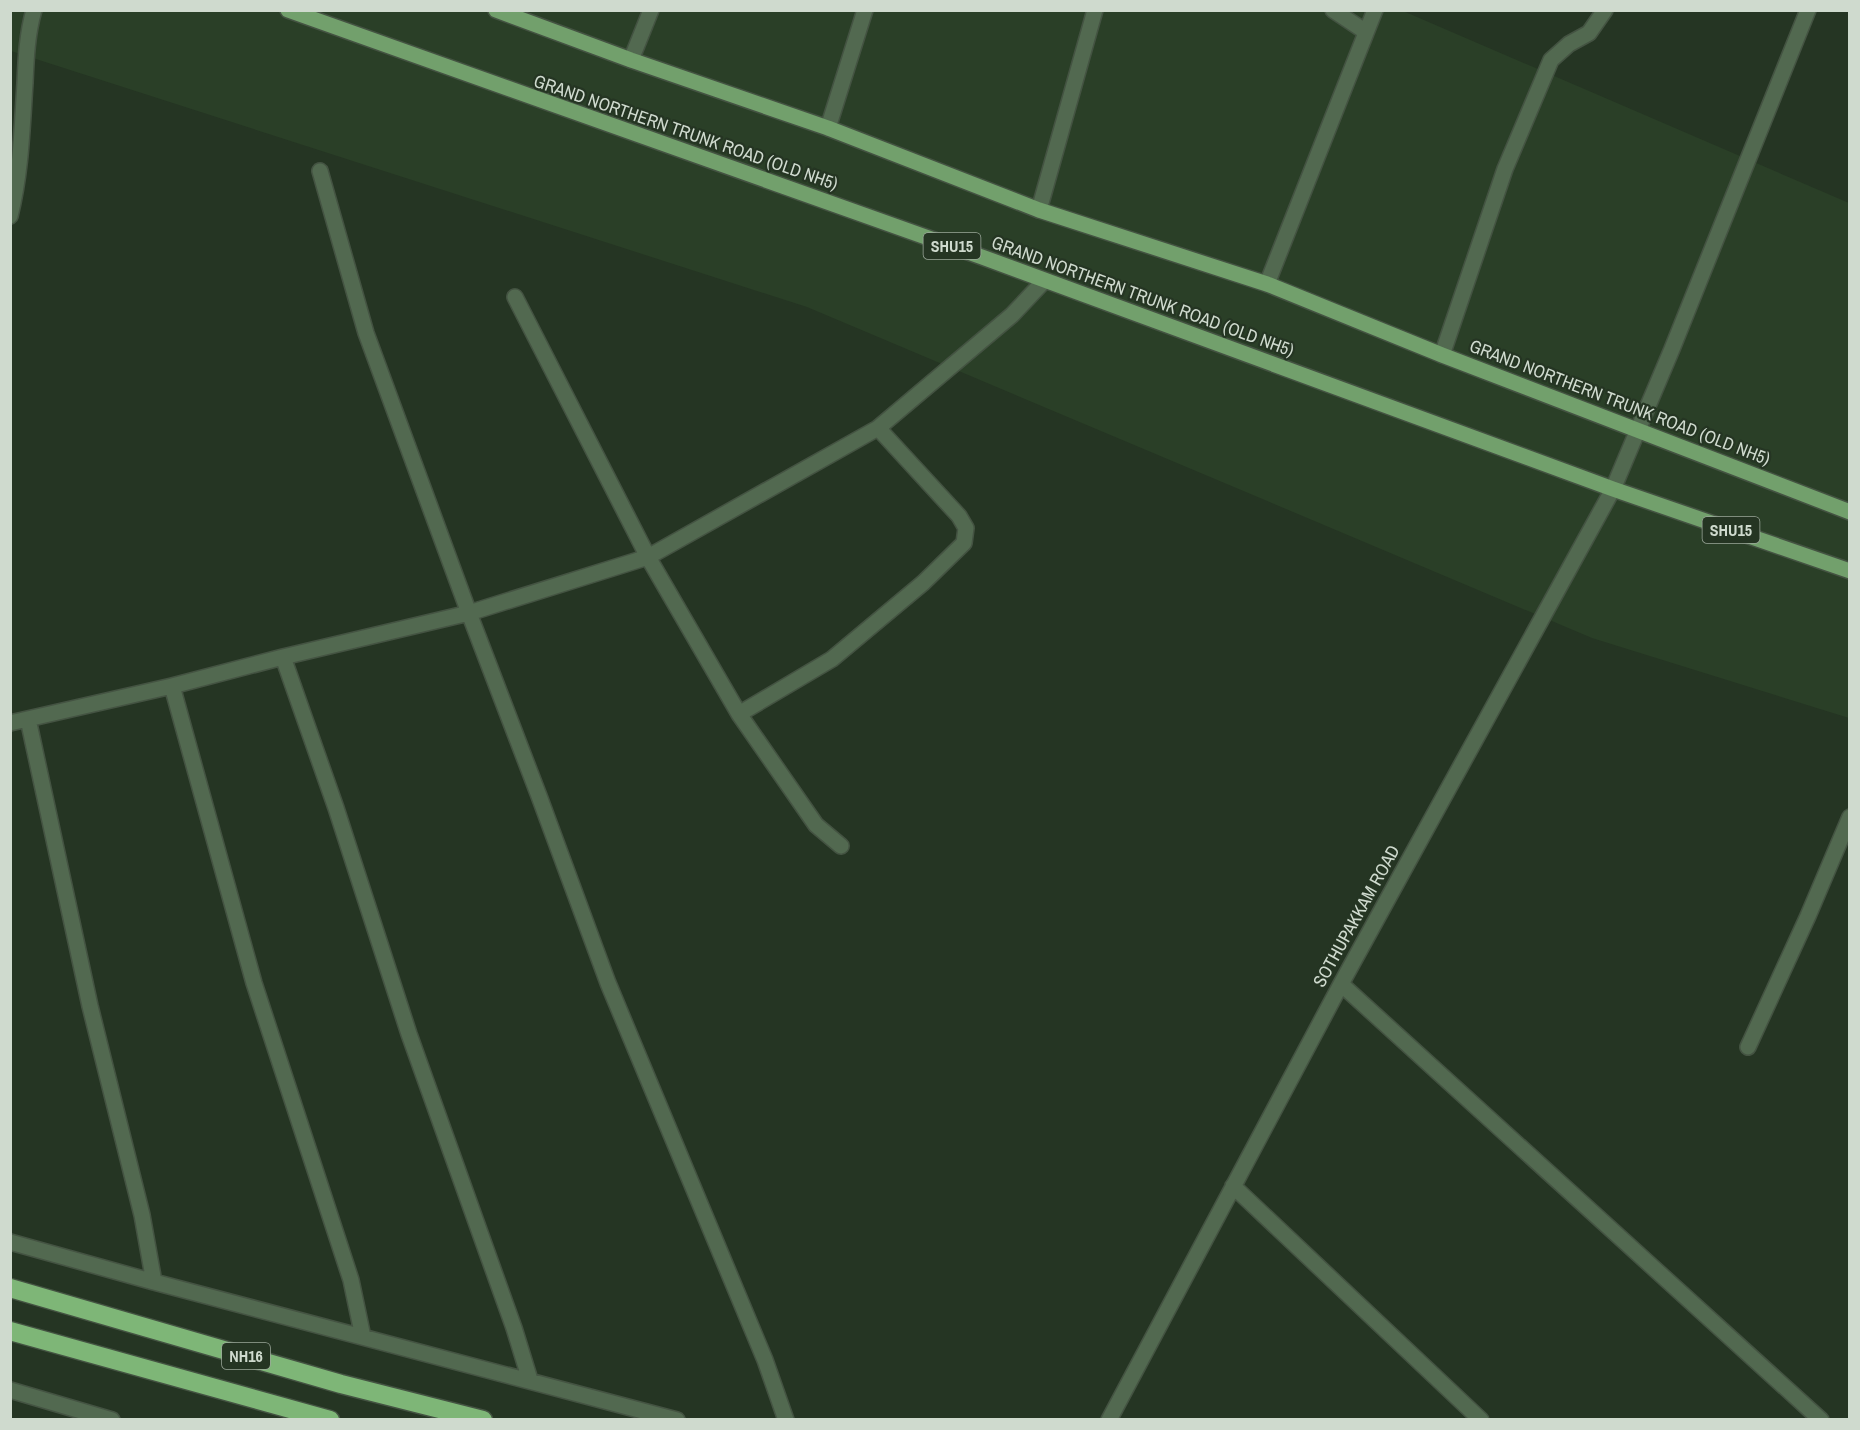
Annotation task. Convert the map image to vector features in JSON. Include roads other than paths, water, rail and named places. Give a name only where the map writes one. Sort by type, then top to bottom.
[{"type":"highway","name":"NH16","points":[[10,1288],[341,1384],[483,1419]]},
{"type":"highway","name":"NH16","points":[[10,1331],[330,1419]]},
{"type":"main road","name":"GRAND NORTHERN TRUNK ROAD (OLD NH5)","points":[[288,10],[982,257],[1613,489],[1850,571]]},
{"type":"main road","name":"GRAND NORTHERN TRUNK ROAD (OLD NH5)","points":[[496,10],[631,60],[828,128],[1039,210],[1267,284],[1442,355],[1850,512]]},
{"type":"street","points":[[10,216],[20,169],[26,62],[30,23],[34,10]]},
{"type":"street","points":[[631,60],[651,10]]},
{"type":"street","points":[[828,128],[865,10]]},
{"type":"street","points":[[1039,210],[1095,10]]},
{"type":"street","points":[[1333,10],[1366,32]]},
{"type":"street","points":[[1267,284],[1375,10]]},
{"type":"street","points":[[1442,355],[1505,169],[1551,60],[1569,45],[1589,33],[1605,10]]},
{"type":"street","name":"SOTHUPAKKAM ROAD","points":[[1109,1419],[1341,984],[1613,489],[1808,10]]},
{"type":"street","points":[[320,171],[366,333],[469,613],[608,983],[765,1360],[786,1419]]},
{"type":"street","points":[[10,723],[469,613],[648,557],[878,428],[1012,315],[1044,281]]},
{"type":"street","points":[[514,297],[648,557],[739,714],[816,825],[841,846]]},
{"type":"street","points":[[739,714],[832,659],[923,583],[964,543],[966,528],[959,516],[878,428]]},
{"type":"street","points":[[283,657],[336,808],[409,1034],[514,1328],[530,1380]]},
{"type":"street","points":[[172,686],[254,983],[351,1280],[363,1337]]},
{"type":"street","points":[[28,719],[90,1006],[142,1215],[154,1282]]},
{"type":"street","points":[[1748,1047],[1850,817]]},
{"type":"street","points":[[1341,984],[1821,1419]]},
{"type":"street","points":[[1233,1186],[1481,1419]]},
{"type":"street","points":[[10,1242],[677,1419]]},
{"type":"street","points":[[10,1390],[112,1419]]}]
